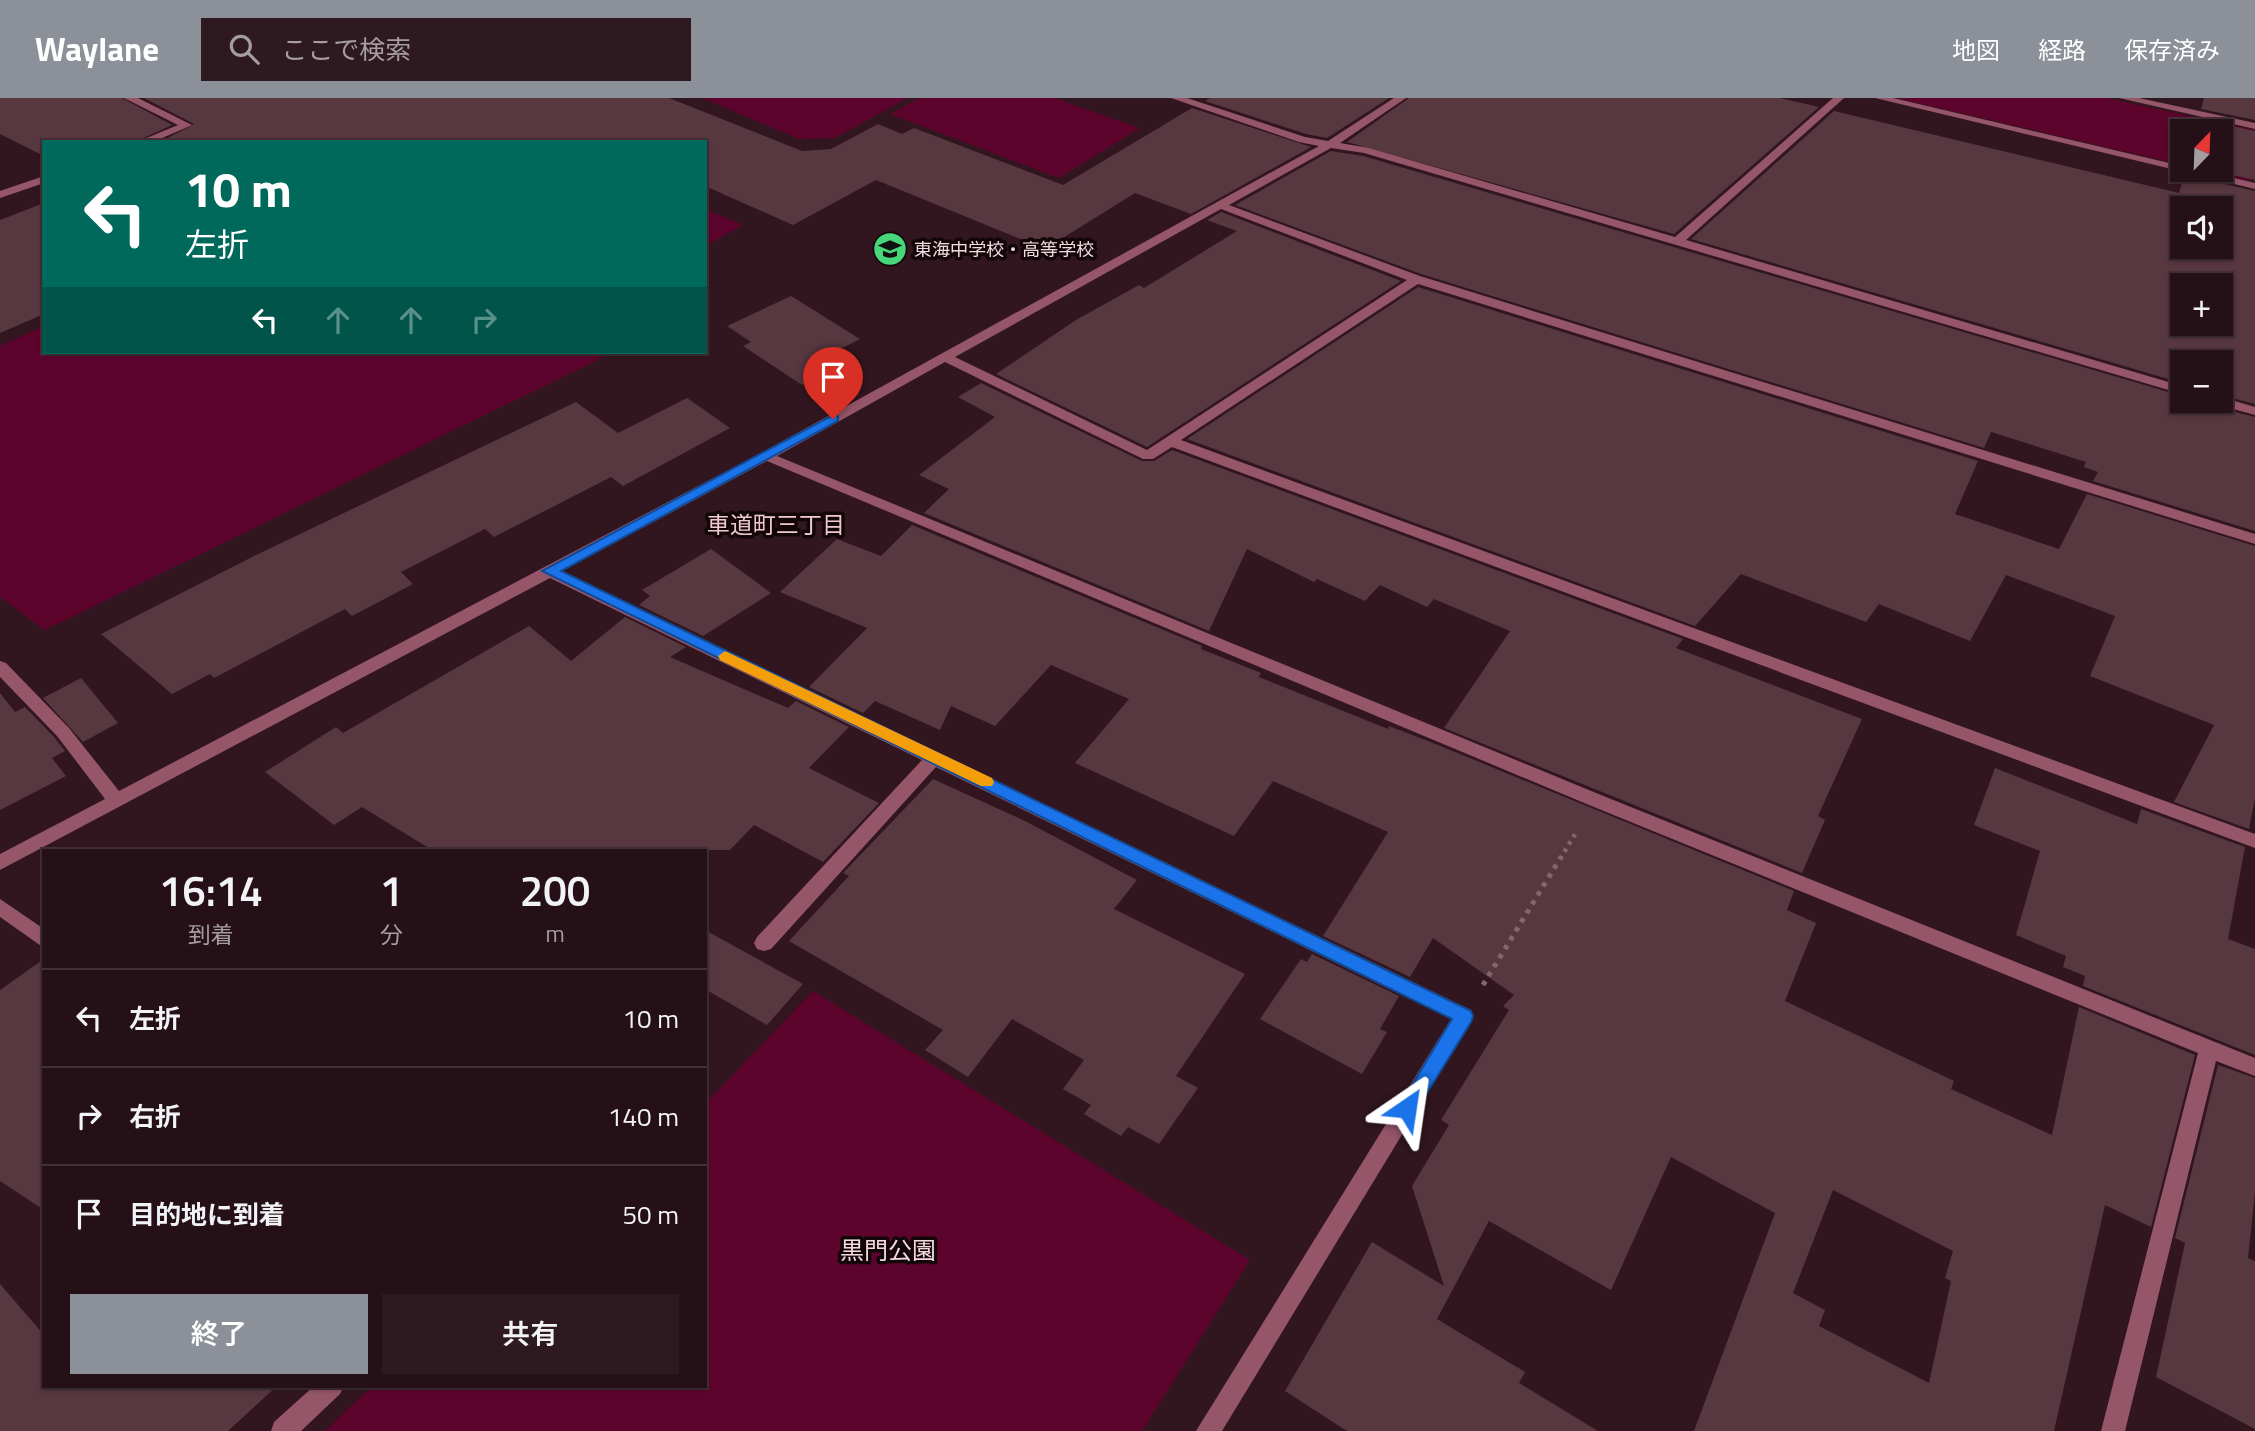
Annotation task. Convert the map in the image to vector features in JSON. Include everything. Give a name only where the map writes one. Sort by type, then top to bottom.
[{"type":"street","points":[[129,98],[187,125],[147,140]]},
{"type":"street","points":[[1175,98],[1303,139],[1332,143],[2170,386]]},
{"type":"street","points":[[0,863],[766,456],[1332,143],[1401,98]]},
{"type":"street","points":[[1678,242],[1839,98]]},
{"type":"street","points":[[1880,98],[2170,166]]},
{"type":"street","points":[[2124,98],[2255,126]]},
{"type":"street","points":[[0,195],[42,180]]},
{"type":"street","points":[[2233,181],[2255,186]]},
{"type":"street","points":[[1220,205],[1416,279],[2255,538]]},
{"type":"street","points":[[945,357],[1148,456],[1416,279]]},
{"type":"street","points":[[2233,405],[2255,411]]},
{"type":"street","points":[[1170,441],[1689,630],[2255,841]]},
{"type":"street","points":[[766,456],[1595,800],[2255,1067]]},
{"type":"street","points":[[549,571],[1464,1016],[1208,1431]]},
{"type":"street","points":[[0,667],[63,732],[117,801]]},
{"type":"street","points":[[764,943],[935,757]]},
{"type":"street","points":[[0,906],[42,938]]},
{"type":"street","points":[[2113,1431],[2209,1049]]},
{"type":"street","points":[[283,1431],[330,1388]]},
{"type":"path","points":[[1464,1016],[1595,800]]},
{"type":"green space","points":[[702,98],[908,98],[835,138],[799,139]]},
{"type":"green space","points":[[920,98],[1054,98],[1140,128],[1059,178],[890,114]]},
{"type":"green space","points":[[1896,98],[2106,98],[2204,119],[2170,119],[2170,162]]},
{"type":"green space","points":[[2233,125],[2255,130],[2249,181],[2233,177]]},
{"type":"green space","points":[[707,210],[743,225],[707,245]]},
{"type":"green space","points":[[42,327],[42,354],[610,354],[45,630],[0,597],[0,346]]},
{"type":"green space","name":"黒門公園","points":[[813,991],[1250,1260],[1142,1431],[325,1431],[370,1388],[707,1388],[707,1102]]},
{"type":"building","points":[[0,98],[122,98],[172,125],[139,140],[42,140],[42,155],[0,134]]},
{"type":"building","points":[[144,98],[669,98],[802,151],[831,149],[878,124],[902,134],[914,128],[1063,185],[1192,108],[1311,147],[1191,214],[1135,193],[1045,249],[876,180],[793,225],[707,187],[707,140],[164,140],[194,124]]},
{"type":"building","points":[[1210,98],[1389,98],[1327,138],[1306,134],[1205,101]]},
{"type":"building","points":[[1409,98],[1780,98],[1819,107],[1674,234],[1347,142]]},
{"type":"building","points":[[2204,98],[2255,98],[2255,120],[2201,109]]},
{"type":"building","points":[[1834,111],[2179,193],[2182,182],[2215,182],[2255,191],[2255,404],[2233,398],[2233,350],[2170,350],[2170,379],[1691,239]]},
{"type":"building","points":[[2233,126],[2255,131],[2255,180],[2233,175]]},
{"type":"building","points":[[1331,151],[1363,156],[2170,392],[2170,413],[2233,412],[2255,417],[2255,531],[2093,481],[2098,472],[2084,467],[2086,462],[1991,432],[1984,448],[1421,274],[1235,205]]},
{"type":"building","points":[[42,204],[42,315],[0,333],[0,220]]},
{"type":"building","points":[[1221,212],[1401,281],[1147,447],[996,374],[1076,320],[1139,285],[1144,288],[1237,231],[1207,220]]},
{"type":"building","points":[[1418,287],[1978,461],[1955,514],[2059,549],[2087,494],[2255,546],[2255,798],[2249,829],[2174,802],[2214,725],[2090,676],[2115,616],[2006,575],[1970,641],[1879,604],[1866,622],[1741,574],[1695,626],[1187,439]]},
{"type":"building","points":[[791,296],[860,339],[838,350],[852,360],[802,385],[743,346],[751,342],[727,326]]},
{"type":"building","points":[[981,383],[1142,461],[1154,461],[1172,450],[1683,639],[1676,648],[1862,719],[1818,816],[1825,820],[1802,873],[1444,728],[1510,631],[1434,599],[1427,607],[1380,585],[1365,601],[1317,579],[1314,582],[1247,549],[1209,631],[924,513],[949,489],[919,475],[995,417],[958,397]]},
{"type":"building","points":[[687,398],[730,428],[623,486],[611,477],[494,537],[485,529],[401,572],[413,584],[352,616],[345,609],[214,678],[210,674],[172,694],[101,634],[254,556],[576,402],[618,433]]},
{"type":"building","points":[[912,525],[1202,646],[1201,649],[1261,673],[1259,677],[1388,729],[1389,726],[1433,743],[1794,891],[1787,910],[1816,923],[1785,1001],[1954,1081],[1951,1089],[2052,1135],[2079,1007],[2195,1055],[2151,1227],[2105,1205],[2054,1431],[1694,1431],[1775,1213],[1671,1157],[1611,1290],[1489,1221],[1437,1319],[1525,1372],[1519,1383],[1598,1431],[1347,1431],[1285,1391],[1372,1242],[1444,1286],[1412,1186],[1449,1125],[1441,1120],[1509,1010],[1503,1006],[1514,995],[1433,938],[1410,977],[1323,936],[1388,832],[1273,781],[1234,836],[1075,763],[1129,699],[1051,665],[995,726],[951,706],[940,730],[875,701],[863,713],[809,687],[867,628],[780,592],[837,539],[881,556]],"holes":[[[1833,1190],[1953,1251],[1945,1278],[1951,1281],[1929,1383],[1819,1326],[1825,1310],[1793,1293]]]},
{"type":"building","points":[[711,549],[771,593],[703,636],[639,605],[650,596],[642,590]]},
{"type":"building","points":[[625,617],[686,647],[670,657],[788,708],[796,701],[849,727],[809,768],[879,803],[823,862],[754,825],[730,850],[430,849],[362,807],[334,825],[265,772],[336,727],[343,733],[529,626],[571,661]]},
{"type":"building","points":[[81,678],[118,723],[83,742],[43,698]]},
{"type":"building","points":[[0,693],[15,712],[25,707],[55,738],[65,751],[52,758],[66,776],[0,810]]},
{"type":"building","points":[[1995,768],[2137,824],[2141,809],[2245,847],[2228,939],[2255,949],[2255,1055],[2083,986],[2085,976],[2063,967],[2066,956],[2016,935],[2040,851],[1974,825]]},
{"type":"building","points":[[933,779],[1025,821],[1137,880],[1114,909],[1245,974],[1176,1076],[1198,1088],[1159,1144],[1128,1127],[1121,1136],[1084,1114],[1091,1105],[1063,1089],[1084,1060],[1012,1019],[968,1077],[925,1050],[943,1030],[789,941],[849,876],[843,873]]},
{"type":"building","points":[[707,931],[803,984],[767,1025],[707,990]]},
{"type":"building","points":[[1312,954],[1399,996],[1380,1029],[1387,1032],[1362,1074],[1260,1019],[1301,959],[1307,962]]},
{"type":"building","points":[[42,960],[42,1209],[0,1181],[0,990]]},
{"type":"building","points":[[2218,1065],[2255,1078],[2255,1192],[2248,1258],[2255,1261],[2255,1429],[2156,1377],[2185,1243],[2175,1238]]},
{"type":"building","points":[[0,1284],[42,1333],[42,1388],[275,1388],[228,1431],[0,1431]]},
{"type":"slow traffic","points":[[725,656],[986,782]]},
{"type":"place","name":"東海中学校・高等学校","points":[[890,249]]},
{"type":"district","name":"車道町三丁目","points":[[776,524]]},
{"type":"route","points":[[833,419],[549,571],[959,768],[1464,1016],[1407,1108]]}]
